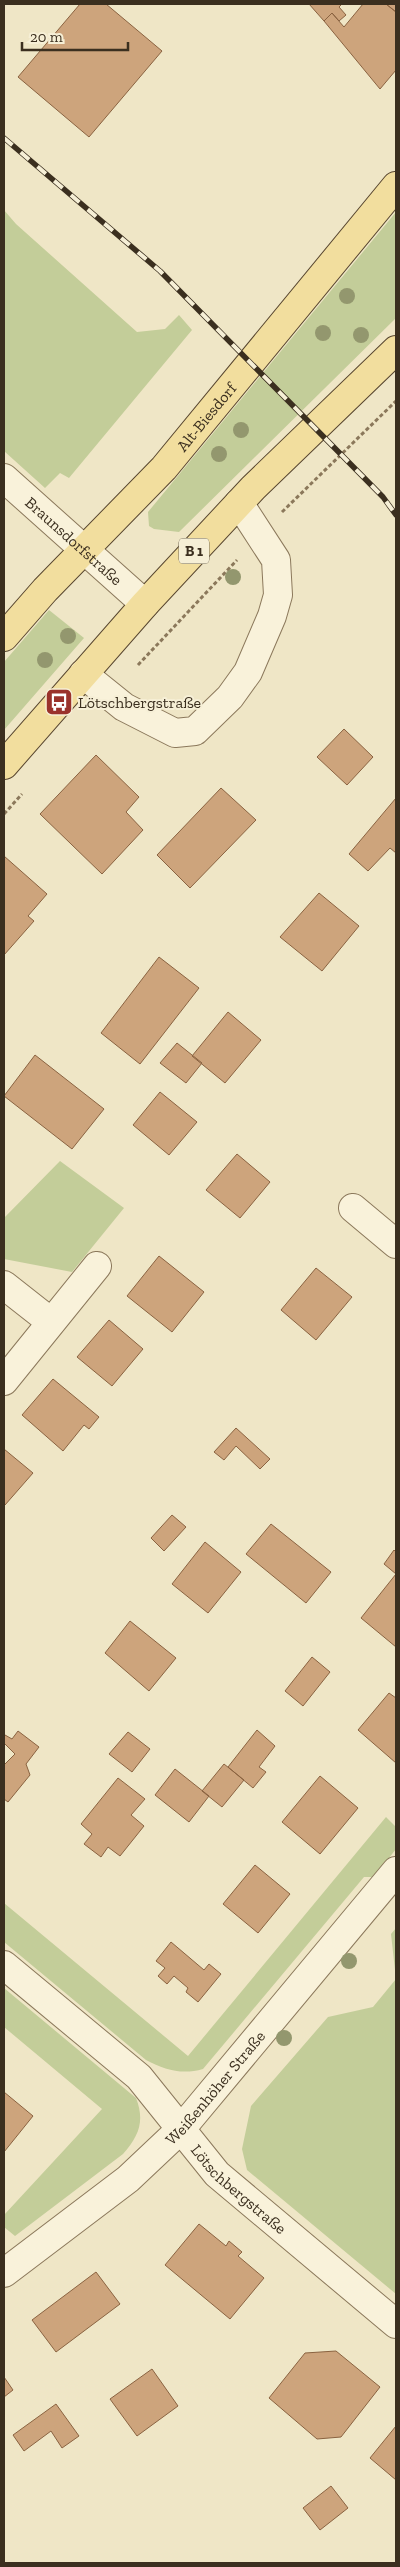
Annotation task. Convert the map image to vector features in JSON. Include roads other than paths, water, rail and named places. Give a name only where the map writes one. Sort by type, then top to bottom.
[{"type":"main road","name":"Alt-Biesdorf","points":[[4,637],[45,590],[164,468],[396,186]]},
{"type":"main road","name":"B 1","points":[[4,765],[145,604],[239,503],[396,350]]},
{"type":"street","name":"Braunsdorfstraße","points":[[4,478],[145,604]]},
{"type":"street","points":[[83,674],[124,707],[175,733],[195,731],[230,697],[248,672],[272,616],[278,595],[276,560],[239,503]]},
{"type":"street","points":[[353,1208],[396,1244]]},
{"type":"street","points":[[4,1381],[97,1266]]},
{"type":"street","points":[[4,1285],[51,1322]]},
{"type":"street","name":"Weißenhöher Straße","points":[[4,2274],[128,2179],[180,2129],[396,1871]]},
{"type":"street","name":"Lötschbergstraße","points":[[4,1965],[139,2077],[216,2174],[396,2324]]},
{"type":"railway","points":[[4,138],[160,271],[383,497],[396,515]]},
{"type":"place","name":"Lötschbergstraße","points":[[59,702]]}]
